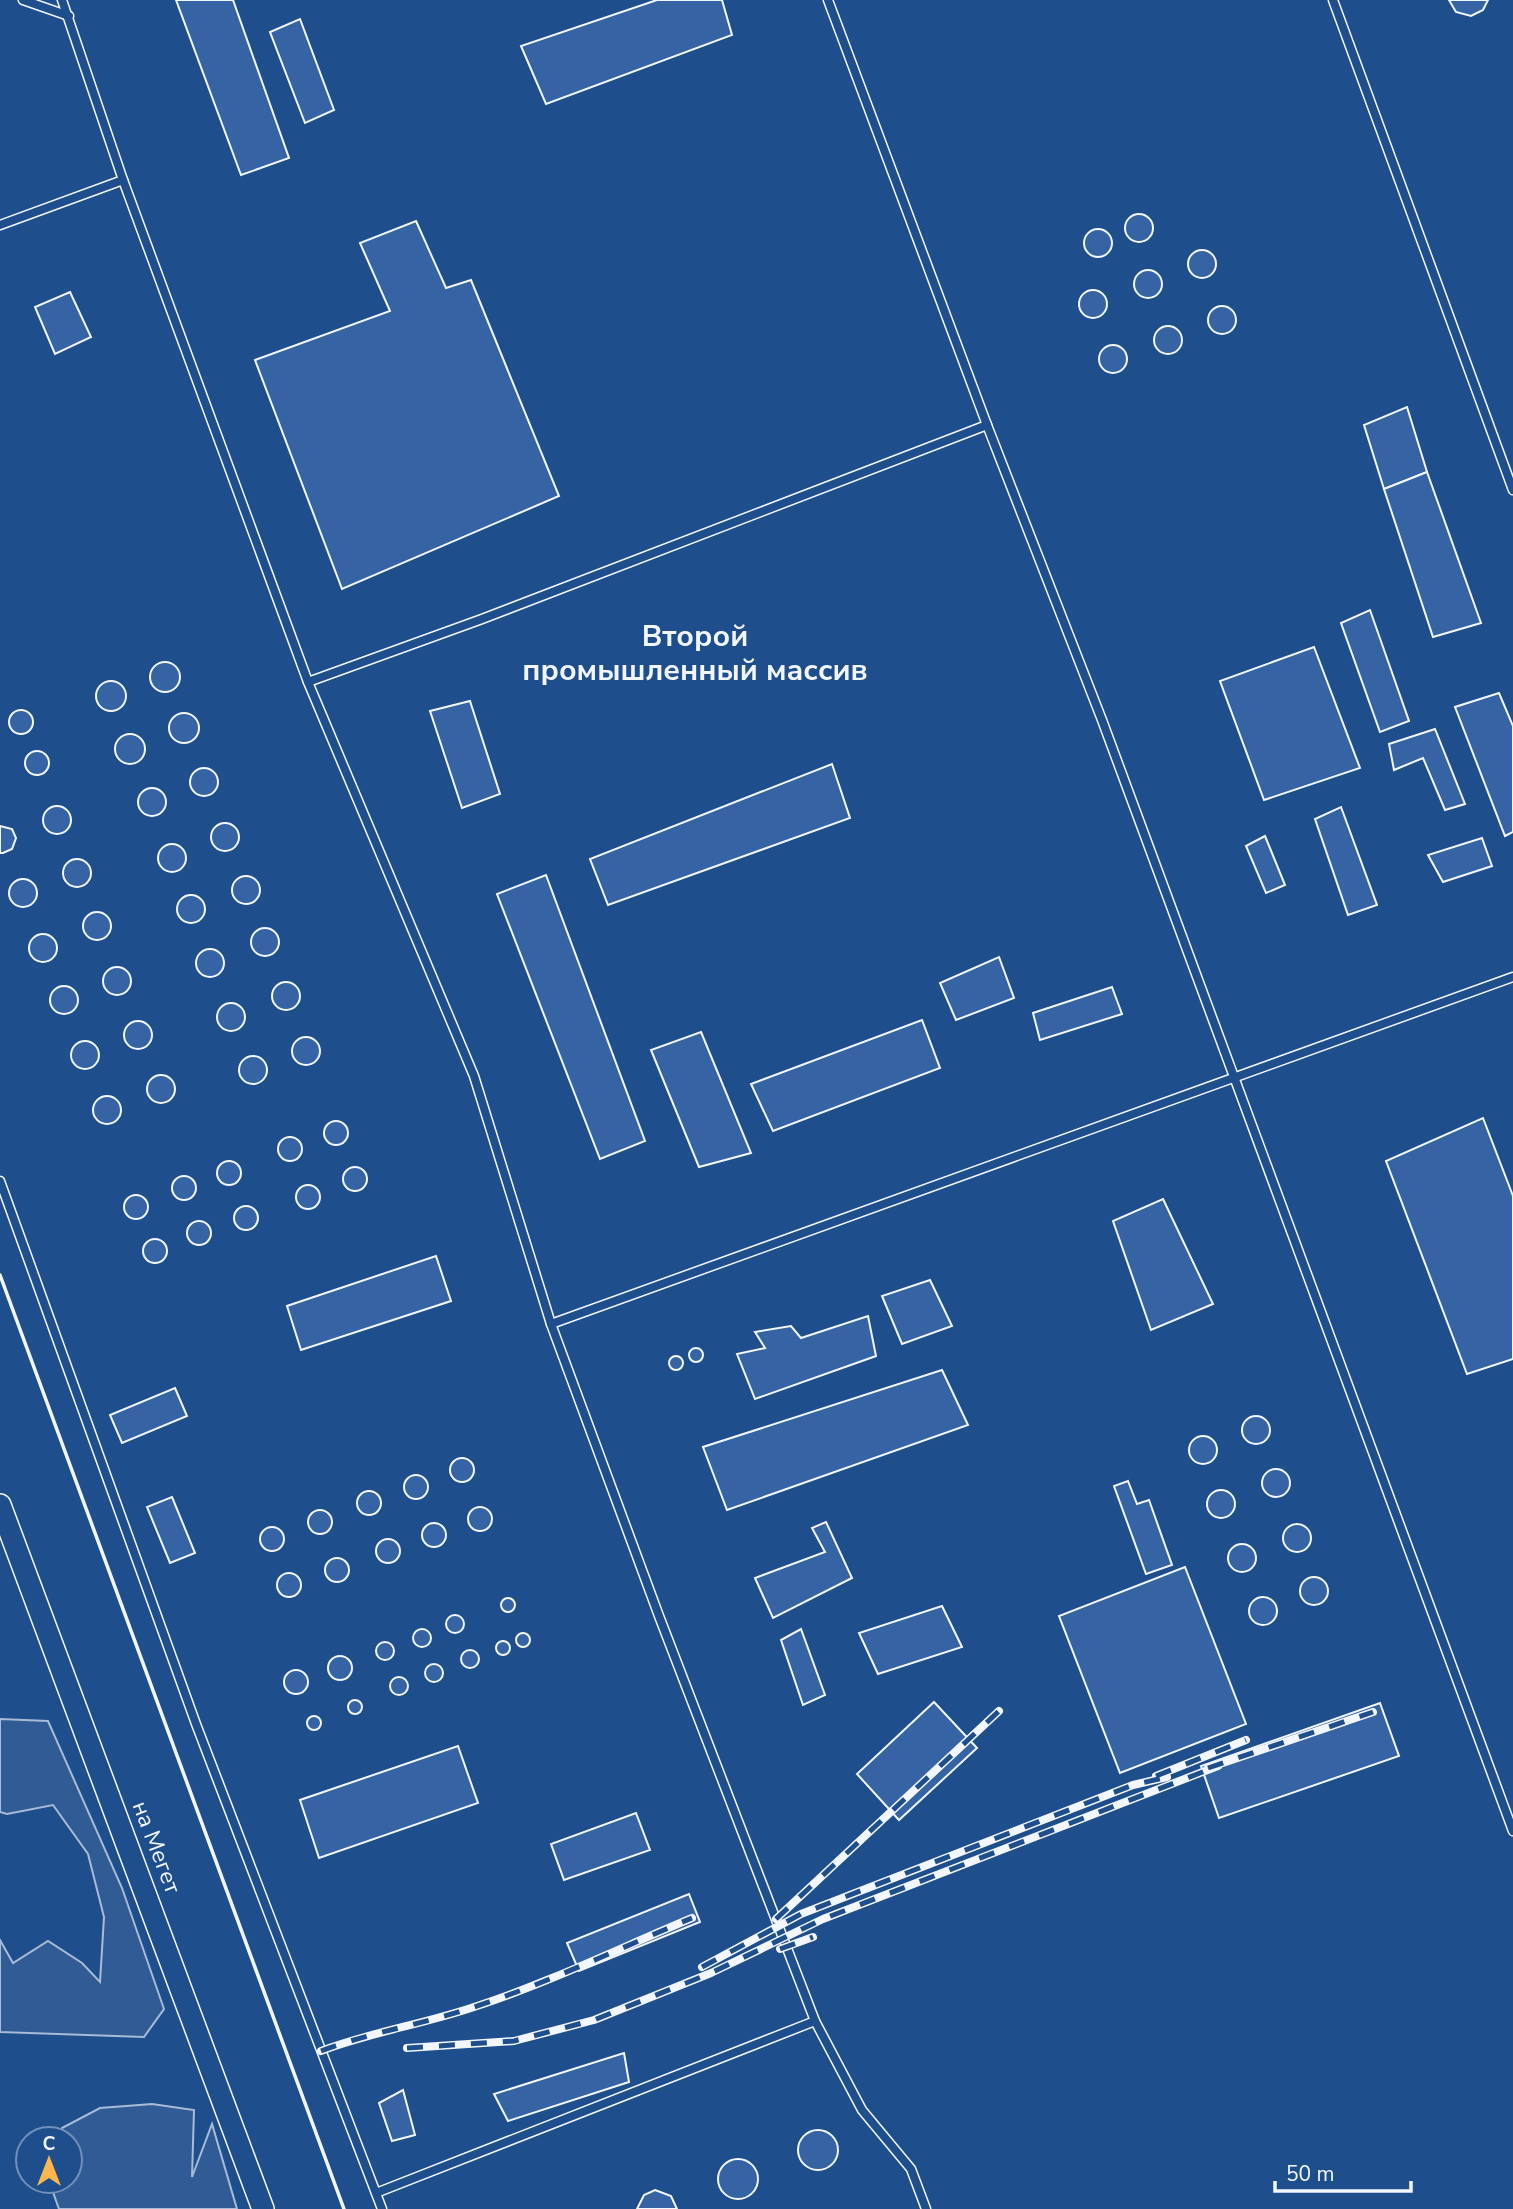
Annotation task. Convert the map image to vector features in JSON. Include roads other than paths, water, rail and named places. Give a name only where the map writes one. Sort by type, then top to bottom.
[{"type":"street","name":"на Мегет","points":[[0,1505],[263,2209]]},
{"type":"lane","points":[[23,0],[69,16]]},
{"type":"lane","points":[[62,0],[123,180],[308,682],[474,1076],[551,1324],[659,1616],[815,2021],[862,2110],[911,2169],[926,2209]]},
{"type":"lane","points":[[828,0],[987,425],[1102,720],[1513,1831]]},
{"type":"lane","points":[[1333,0],[1513,490]]},
{"type":"lane","points":[[0,225],[123,180]]},
{"type":"lane","points":[[308,682],[482,619],[987,425]]},
{"type":"lane","points":[[551,1324],[1513,977]]},
{"type":"lane","points":[[0,1181],[196,1724],[382,2209]]},
{"type":"lane","points":[[376,2193],[815,2021]]},
{"type":"railway","points":[[776,1919],[999,1711]]},
{"type":"railway","points":[[1208,1768],[1373,1712]]},
{"type":"railway","points":[[1156,1776],[1246,1740]]},
{"type":"railway","points":[[407,2048],[514,2041],[594,2020],[711,1973],[823,1919],[1218,1766]]},
{"type":"railway","points":[[702,1967],[801,1914],[1133,1785],[1167,1777]]},
{"type":"railway","points":[[321,2051],[502,1998],[692,1918]]},
{"type":"railway","points":[[780,1949],[813,1937]]},
{"type":"district","name":"Второй промышленный массив","points":[[695,653]]}]
